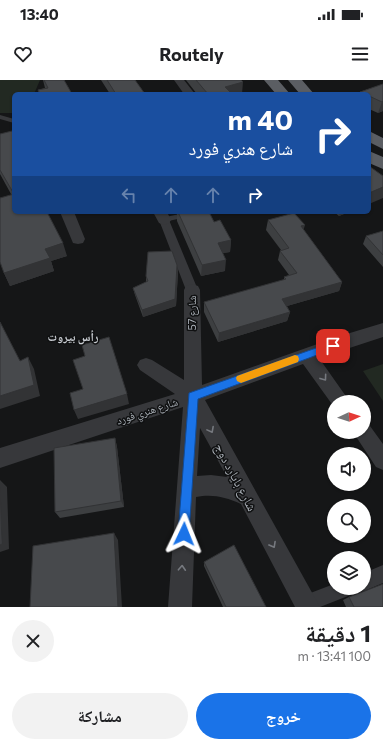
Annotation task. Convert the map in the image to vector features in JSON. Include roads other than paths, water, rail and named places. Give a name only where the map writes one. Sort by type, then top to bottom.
[{"type":"highway","points":[[271,80],[281,92]]},
{"type":"highway","points":[[295,80],[305,92]]},
{"type":"highway","points":[[371,137],[383,144]]},
{"type":"highway","points":[[371,157],[383,164]]},
{"type":"street","points":[[179,80],[188,92]]},
{"type":"street","points":[[68,214],[78,239]]},
{"type":"street","name":"شارع 57","points":[[162,216],[192,290],[193,396],[186,489],[180,607]]},
{"type":"street","name":"شارع هنري فورد","points":[[0,458],[193,396],[307,355],[383,330]]},
{"type":"street","points":[[307,355],[336,395]]},
{"type":"street","name":"شارع بايارد دوج","points":[[146,365],[193,396],[246,496],[307,605]]},
{"type":"street","points":[[368,439],[383,460]]},
{"type":"street","points":[[186,489],[211,484],[222,486],[246,496]]},
{"type":"street","points":[[371,579],[383,574]]},
{"type":"street","points":[[307,605],[331,595]]},
{"type":"lane","points":[[0,117],[12,121]]},
{"type":"lane","points":[[162,216],[181,214]]},
{"type":"district","name":"رأس بيروت","points":[[73,337]]}]
